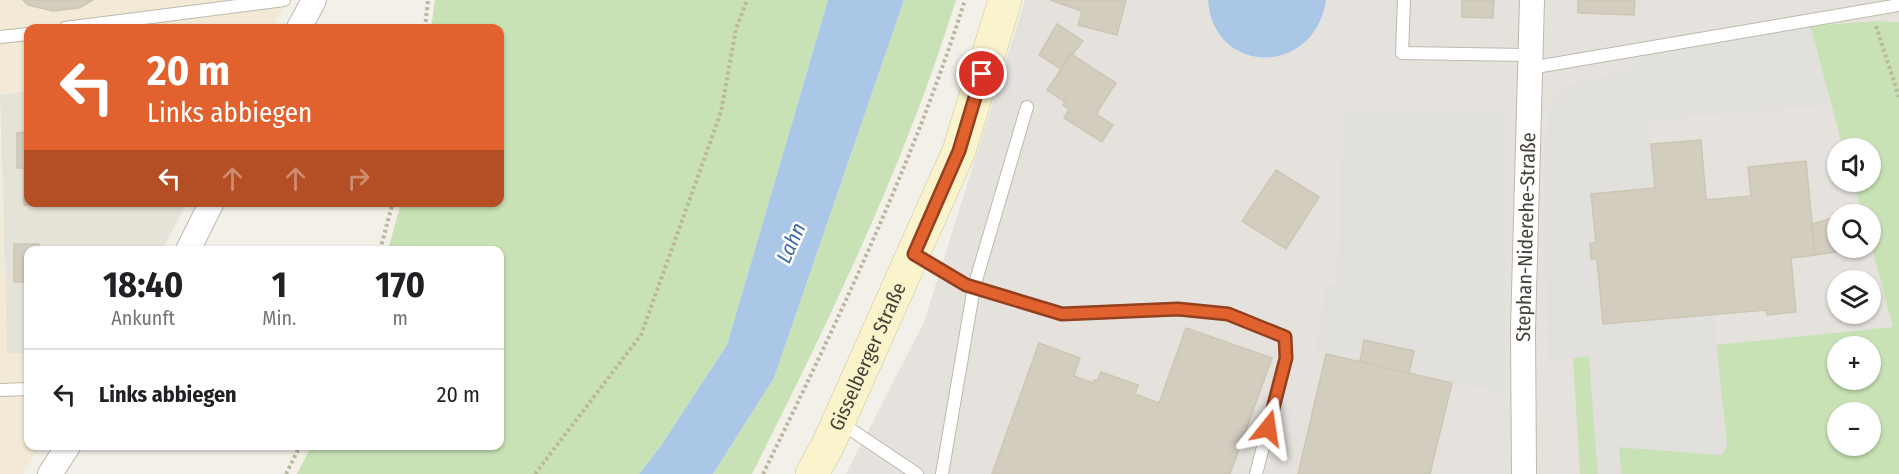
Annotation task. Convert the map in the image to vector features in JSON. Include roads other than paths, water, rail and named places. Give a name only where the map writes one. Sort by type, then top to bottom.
[{"type":"main road","name":"Gisselberger Straße","points":[[812,474],[839,422],[959,151],[1005,0]]},
{"type":"street","points":[[301,24],[314,0]]},
{"type":"street","name":"Stephan-Niderehe-Straße","points":[[1524,474],[1523,329],[1532,0]]},
{"type":"street","points":[[190,246],[210,207]]},
{"type":"street","points":[[50,474],[65,450]]},
{"type":"lane","points":[[96,24],[284,0]]},
{"type":"lane","points":[[1404,0],[1402,53],[1531,62],[1899,5]]},
{"type":"lane","points":[[0,38],[24,35]]},
{"type":"lane","points":[[942,474],[974,287],[1027,107]]},
{"type":"lane","points":[[914,254],[974,287],[1062,314],[1178,309],[1228,314],[1285,337],[1286,358],[1256,474]]},
{"type":"lane","points":[[0,390],[24,389]]},
{"type":"lane","points":[[839,422],[917,474]]},
{"type":"water","name":"Lahn","points":[[828,0],[904,0],[774,378],[713,474],[639,474],[660,447],[727,345]]},
{"type":"water","points":[[1208,0],[1326,1],[1317,26],[1303,44],[1284,54],[1264,57],[1244,54],[1227,43],[1214,25]]}]
